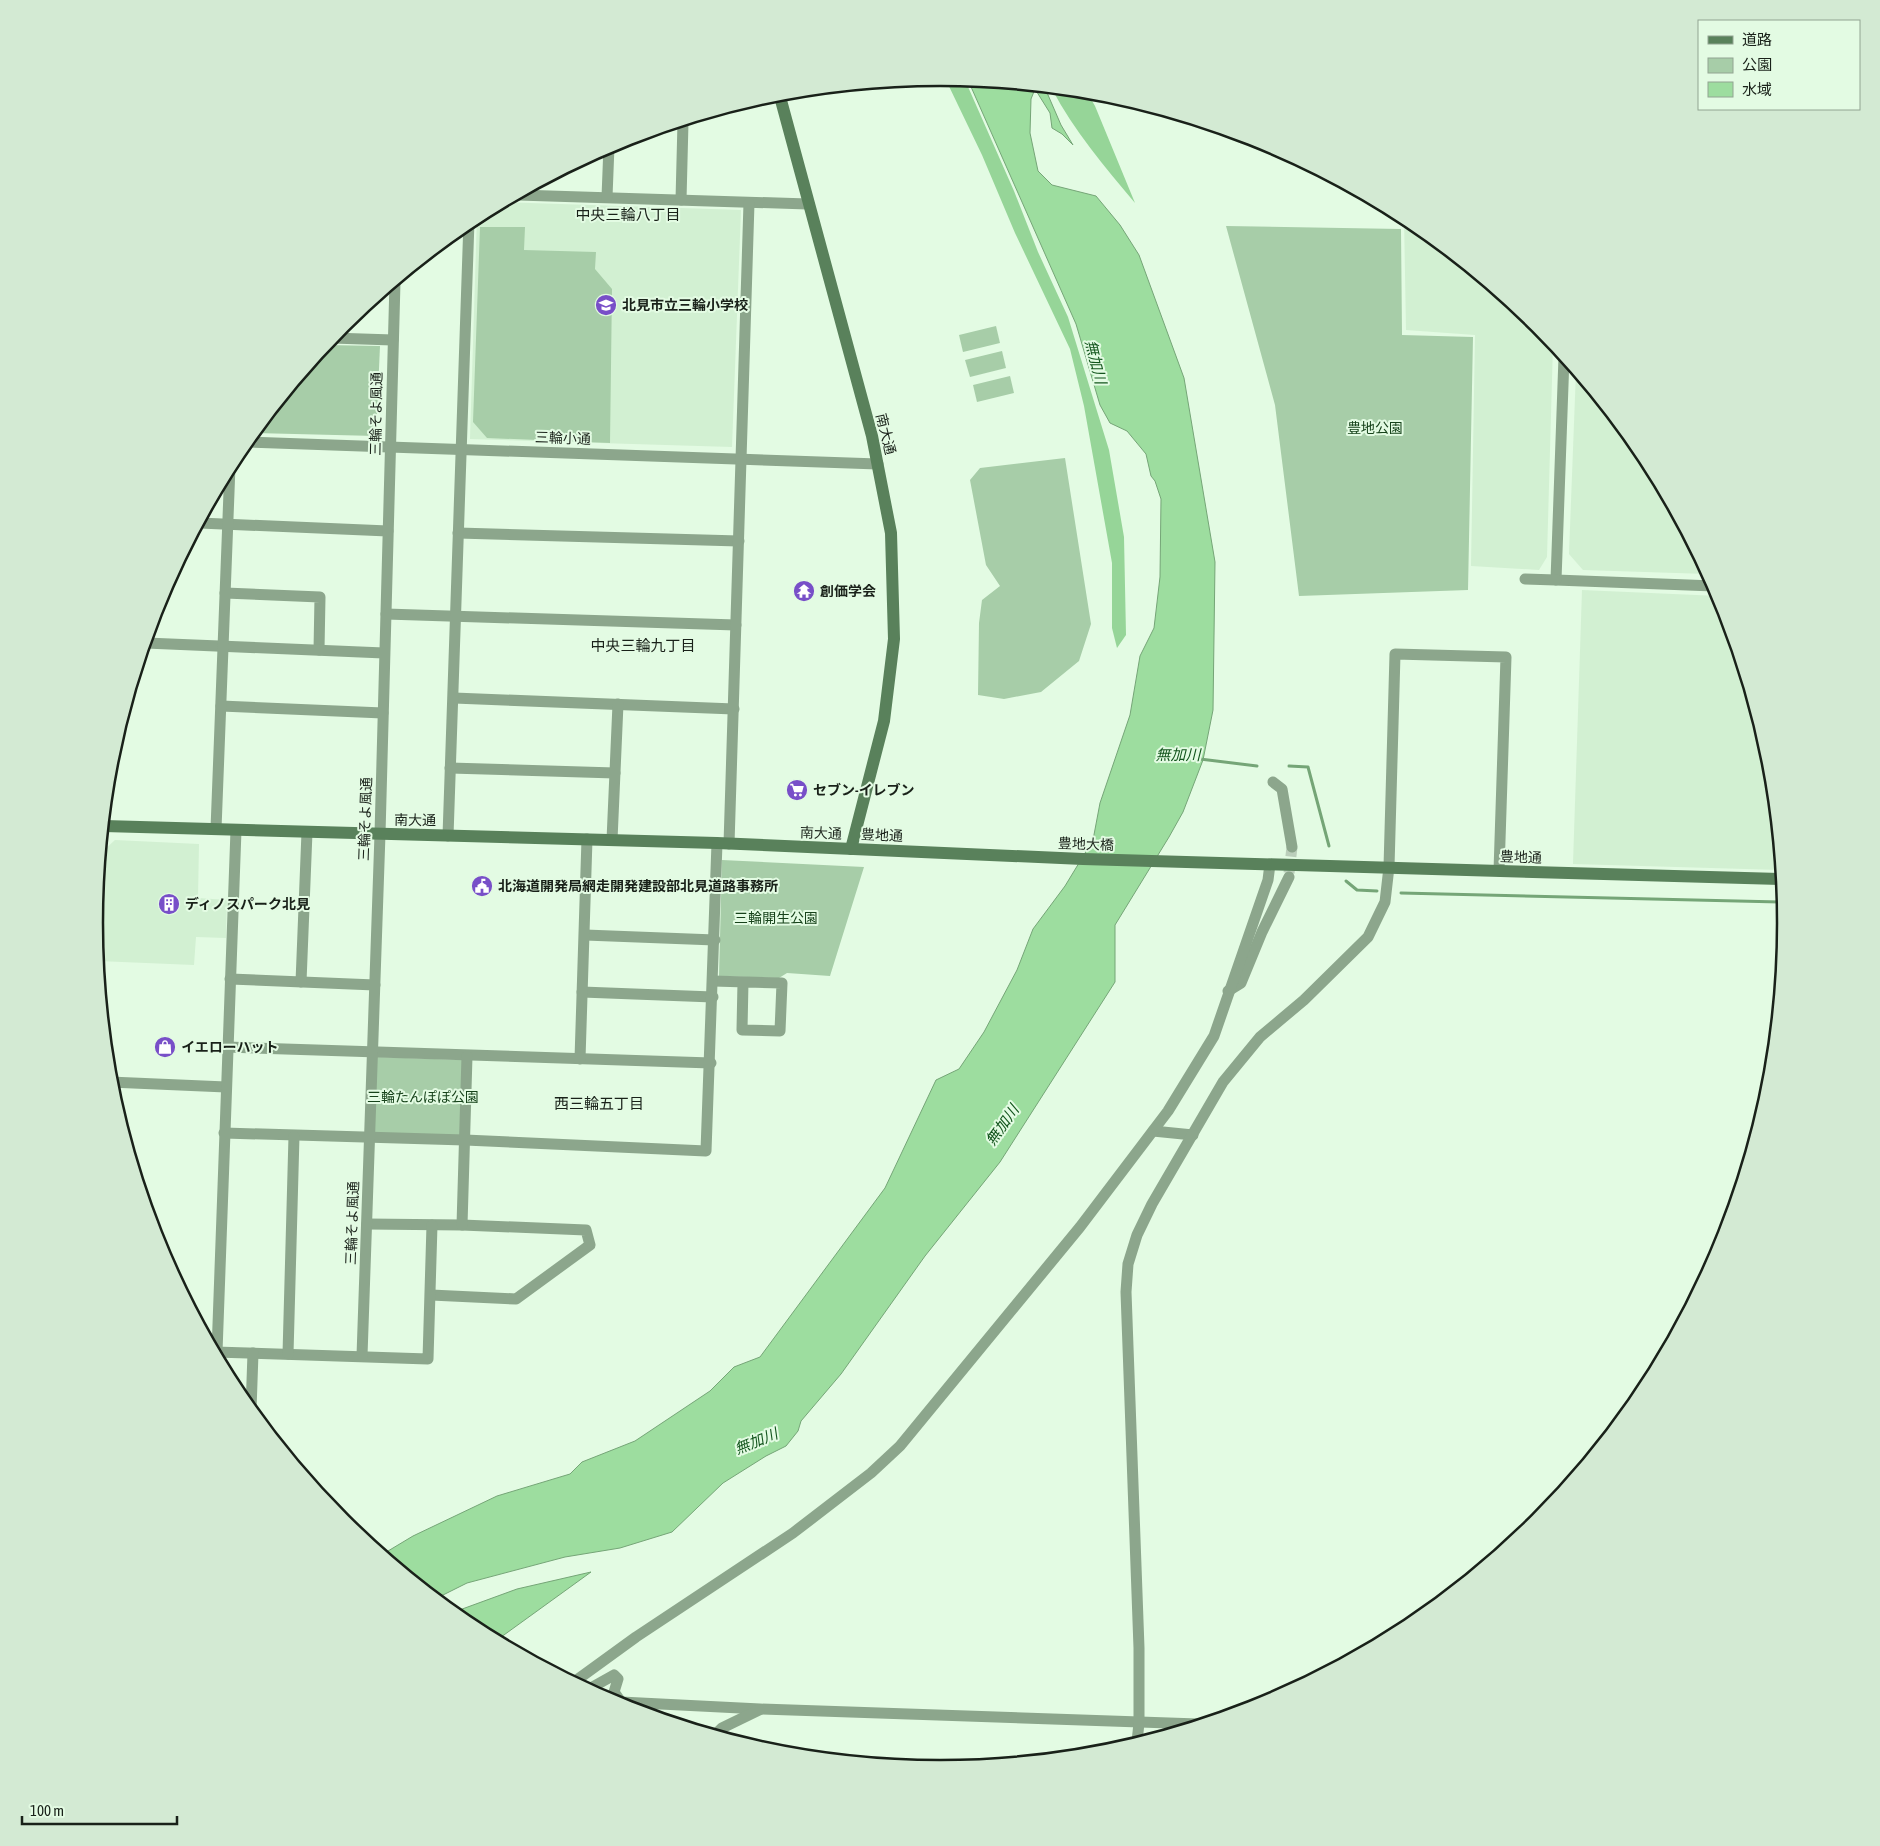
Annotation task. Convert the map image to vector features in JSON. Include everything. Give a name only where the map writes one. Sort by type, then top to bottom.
[{"type":"main road","name":"南大通","points":[[109,826],[723,843],[851,849],[884,721],[894,640],[891,533],[878,464],[781,101]]},
{"type":"main road","name":"豊地通","points":[[851,849],[911,852]]},
{"type":"main road","name":"豊地大橋","points":[[911,852],[1092,860],[1265,864]]},
{"type":"main road","name":"豊地通","points":[[1265,864],[1775,879]]},
{"type":"street","points":[[681,200],[683,127]]},
{"type":"street","points":[[607,197],[609,155]]},
{"type":"street","points":[[537,190],[607,197],[808,204]]},
{"type":"street","points":[[224,1133],[465,1140],[706,1151],[715,940],[734,709],[749,203]]},
{"type":"street","points":[[448,836],[469,232]]},
{"type":"street","name":"三輪そよ風通","points":[[362,1356],[380,834],[395,288]]},
{"type":"street","points":[[341,338],[393,340]]},
{"type":"street","points":[[1556,580],[1564,365]]},
{"type":"street","name":"三輪小通","points":[[255,442],[878,464]]},
{"type":"street","points":[[216,829],[229,482]]},
{"type":"street","points":[[206,523],[388,531]]},
{"type":"street","points":[[458,533],[739,541]]},
{"type":"street","points":[[1525,579],[1705,586]]},
{"type":"street","points":[[226,593],[320,597],[319,650]]},
{"type":"street","points":[[386,614],[736,625]]},
{"type":"street","points":[[152,643],[384,653]]},
{"type":"street","points":[[1138,1736],[1139,1648],[1126,1292],[1128,1264],[1136,1235],[1152,1204],[1223,1082],[1260,1037],[1304,1000],[1368,937],[1385,902],[1389,867],[1396,654],[1506,657],[1499,871]]},
{"type":"street","points":[[454,698],[734,709]]},
{"type":"street","points":[[612,840],[618,704]]},
{"type":"street","points":[[221,706],[383,712]]},
{"type":"street","points":[[450,768],[615,773]]},
{"type":"street","points":[[1274,782],[1282,789],[1292,847]]},
{"type":"street","points":[[216,1343],[236,830]]},
{"type":"street","points":[[302,982],[307,832]]},
{"type":"street","points":[[580,1059],[587,839]]},
{"type":"street","points":[[580,1678],[636,1637],[793,1533],[871,1473],[900,1446],[1080,1227],[1168,1111],[1214,1036],[1268,880],[1265,864]]},
{"type":"street","points":[[1228,991],[1241,983],[1262,932],[1289,877]]},
{"type":"street","points":[[585,935],[715,940]]},
{"type":"street","points":[[230,979],[375,985]]},
{"type":"street","points":[[713,981],[782,983],[780,1031],[742,1030],[743,982]]},
{"type":"street","points":[[582,992],[713,997]]},
{"type":"street","points":[[227,1047],[711,1063]]},
{"type":"street","points":[[462,1225],[467,1056]]},
{"type":"street","points":[[118,1082],[226,1087]]},
{"type":"street","points":[[1153,1131],[1193,1135]]},
{"type":"street","points":[[288,1354],[294,1136]]},
{"type":"street","points":[[367,1224],[462,1225],[586,1230],[590,1245],[516,1299],[431,1296]]},
{"type":"street","points":[[222,1352],[428,1359],[432,1225]]},
{"type":"street","points":[[251,1398],[253,1353]]},
{"type":"street","points":[[596,1685],[614,1675],[618,1679],[610,1692]]},
{"type":"street","points":[[638,1703],[1181,1724]]},
{"type":"street","points":[[720,1730],[760,1709]]},
{"type":"shaded area","points":[[949,86],[968,87],[1014,191],[1038,252],[1068,317],[1109,450],[1124,537],[1126,635],[1117,648],[1112,628],[1112,563],[1084,406],[1070,349],[1015,233],[982,155]]},
{"type":"shaded area","points":[[1055,94],[1092,100],[1135,203],[1080,134]]},
{"type":"shaded area","name":"北見市立三輪小学校","points":[[515,202],[741,210],[732,447],[470,439],[477,226]]},
{"type":"shaded area","points":[[1404,226],[1449,259],[1492,294],[1532,331],[1553,353],[1547,557],[1539,570],[1471,566],[1475,335],[1406,330]]},
{"type":"shaded area","points":[[1576,379],[1636,458],[1665,505],[1700,574],[1583,570],[1569,554]]},
{"type":"shaded area","points":[[1582,590],[1710,596],[1732,654],[1748,706],[1761,760],[1770,814],[1775,870],[1573,864]]},
{"type":"shaded area","points":[[115,840],[199,844],[198,898],[227,900],[226,938],[196,937],[194,965],[104,961],[103,923],[107,848]]},
{"type":"green space","name":"豊地公園","points":[[1226,226],[1401,229],[1402,335],[1473,337],[1468,590],[1299,596],[1275,405]]},
{"type":"green space","points":[[480,227],[525,227],[524,250],[596,252],[595,269],[612,289],[610,443],[487,438],[473,422]]},
{"type":"green space","points":[[996,326],[1000,343],[963,352],[959,335]]},
{"type":"green space","points":[[335,345],[380,346],[376,436],[262,433],[311,371]]},
{"type":"green space","points":[[1002,351],[1006,368],[970,377],[965,360]]},
{"type":"green space","points":[[1010,376],[1014,393],[977,402],[973,385]]},
{"type":"green space","points":[[1065,458],[1091,624],[1079,661],[1041,692],[1004,699],[978,695],[979,623],[982,600],[1000,586],[986,565],[970,480],[980,468]]},
{"type":"green space","name":"三輪開生公園","points":[[722,860],[864,867],[830,976],[787,973],[779,978],[719,976]]},
{"type":"green space","name":"三輪たんぽぽ公園","points":[[377,1057],[463,1060],[461,1136],[374,1134]]},
{"type":"water","name":"無加川","points":[[971,87],[1034,92],[1031,99],[1030,133],[1038,171],[1052,185],[1096,196],[1120,225],[1139,255],[1184,378],[1215,562],[1213,710],[1203,760],[1183,812],[1115,925],[1115,982],[1000,1162],[925,1256],[841,1374],[801,1421],[798,1431],[786,1446],[766,1456],[723,1483],[672,1532],[620,1548],[565,1557],[467,1583],[442,1595],[387,1551],[413,1536],[497,1496],[570,1474],[582,1462],[635,1441],[710,1391],[734,1367],[760,1357],[885,1188],[936,1080],[959,1069],[984,1032],[1017,970],[1033,929],[1065,886],[1093,840],[1100,803],[1130,715],[1140,656],[1154,628],[1160,577],[1161,499],[1155,481],[1151,476],[1146,454],[1127,431],[1110,423],[1100,405],[1076,324]]},
{"type":"water","points":[[1037,92],[1047,93],[1061,125],[1073,145],[1062,134],[1052,128],[1050,113]]},
{"type":"water","points":[[591,1572],[503,1636],[462,1609],[517,1589]]},
{"type":"waterway","name":"無加川","points":[[1200,759],[1257,766]]},
{"type":"waterway","points":[[1289,766],[1308,767],[1329,846]]},
{"type":"waterway","points":[[1346,881],[1357,890],[1377,891]]},
{"type":"waterway","points":[[1401,893],[1776,902]]},
{"type":"tunnel","points":[[1289,873],[1292,847]]},
{"type":"place","name":"北見市立三輪小学校","points":[[606,305]]},
{"type":"place","name":"創価学会","points":[[804,591]]},
{"type":"place","name":"セブン-イレブン","points":[[797,790]]},
{"type":"place","name":"北海道開発局網走開発建設部北見道路事務所","points":[[482,886]]},
{"type":"place","name":"ディノスパーク北見","points":[[169,904]]},
{"type":"place","name":"イエローハット","points":[[165,1047]]},
{"type":"district","name":"中央三輪八丁目","points":[[628,214]]},
{"type":"district","name":"中央三輪九丁目","points":[[643,645]]},
{"type":"district","name":"西三輪五丁目","points":[[599,1103]]}]
